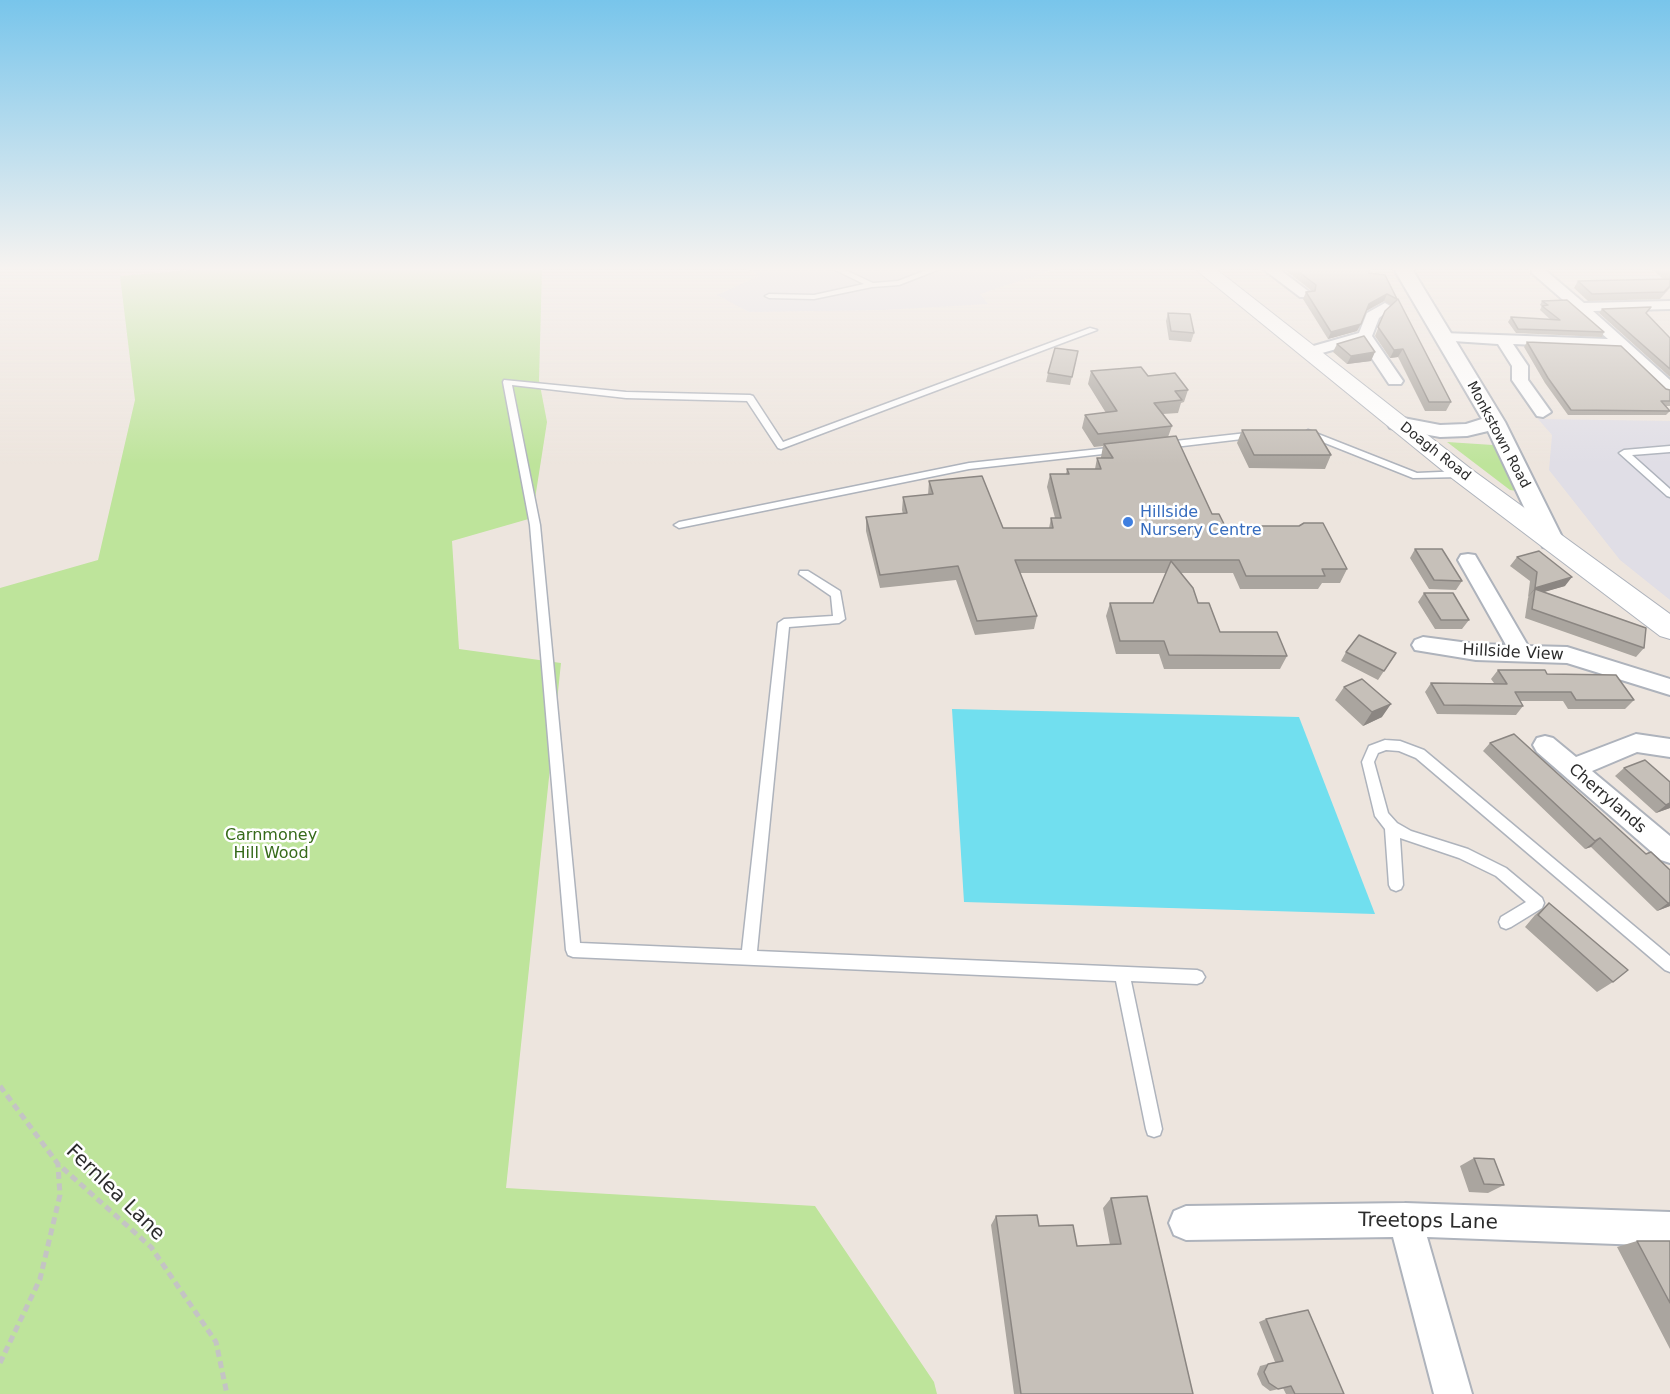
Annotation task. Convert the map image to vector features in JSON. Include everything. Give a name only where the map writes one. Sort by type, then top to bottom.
[{"type":"main road","name":"Doagh Road","points":[[1286,334],[1462,474],[1670,629]]},
{"type":"street","name":"Monkstown Road","points":[[1441,334],[1494,422],[1552,541]]},
{"type":"street","points":[[1612,334],[1668,384]]},
{"type":"street","points":[[1308,352],[1365,336],[1395,381]]},
{"type":"street","points":[[1443,337],[1623,344]]},
{"type":"street","points":[[1503,339],[1520,366],[1520,380],[1545,404]]},
{"type":"street","points":[[1398,423],[1440,431],[1467,430],[1494,422]]},
{"type":"street","points":[[1468,560],[1521,653]]},
{"type":"street","name":"Hillside View","points":[[1423,645],[1476,652],[1567,655],[1670,687]]},
{"type":"street","points":[[1573,769],[1636,743],[1670,748]]},
{"type":"street","name":"Cherrylands","points":[[1545,746],[1670,852]]},
{"type":"street","points":[[1406,1220],[1453,1394]]},
{"type":"street","name":"Treetops Lane","points":[[1186,1223],[1406,1220],[1670,1229]]},
{"type":"lane","points":[[1082,334],[781,446],[750,398],[626,395],[507,382],[535,525],[573,950],[1197,977]]},
{"type":"lane","points":[[1300,430],[1416,476],[1462,474]]},
{"type":"lane","points":[[1158,446],[1265,434]]},
{"type":"lane","points":[[680,525],[969,466],[1135,448]]},
{"type":"lane","points":[[1670,449],[1624,453],[1670,494]]},
{"type":"lane","points":[[749,958],[784,623],[839,619],[836,594],[804,574]]},
{"type":"lane","points":[[1506,922],[1537,903],[1501,872],[1463,853],[1407,836],[1392,827],[1382,816],[1368,762],[1373,750],[1385,745],[1400,746],[1419,754],[1670,965]]},
{"type":"lane","points":[[1392,827],[1396,885]]},
{"type":"lane","points":[[1122,974],[1154,1129]]},
{"type":"path","name":"Fernlea Lane","points":[[0,1086],[58,1164],[151,1247],[216,1342],[227,1394]]},
{"type":"path","points":[[0,1363],[40,1279],[60,1196],[58,1164]]},
{"type":"shaded area","points":[[1538,419],[1670,421],[1670,600],[1620,560],[1549,470],[1552,435]]},
{"type":"green space","name":"Carnmoney Hill Wood","points":[[127,334],[540,334],[539,380],[547,422],[532,518],[452,541],[459,649],[561,663],[506,1188],[815,1206],[934,1382],[937,1394],[0,1394],[0,588],[98,560],[135,400]]},
{"type":"green space","points":[[1447,442],[1493,445],[1517,491],[1510,490]]},
{"type":"water","points":[[952,709],[1299,717],[1375,914],[964,902]]},
{"type":"building","points":[[1383,334],[1416,334],[1451,402],[1429,402],[1403,349],[1394,350]]},
{"type":"building","points":[[1630,334],[1666,334],[1670,338],[1670,369]]},
{"type":"building","points":[[1364,336],[1375,352],[1351,356],[1337,344]]},
{"type":"building","points":[[1527,342],[1621,346],[1666,389],[1670,390],[1670,401],[1661,401],[1670,411],[1571,410],[1548,378]]},
{"type":"building","points":[[1055,348],[1078,351],[1072,377],[1048,373]]},
{"type":"building","points":[[1141,367],[1148,376],[1175,373],[1188,390],[1175,391],[1182,400],[1154,403],[1172,426],[1098,434],[1085,415],[1117,411],[1091,371]]},
{"type":"building","points":[[1242,430],[1316,430],[1331,455],[1254,455]]},
{"type":"building","points":[[1176,436],[1212,514],[1219,514],[1225,526],[1299,526],[1304,523],[1323,523],[1347,569],[1322,569],[1325,576],[1246,576],[1239,560],[1015,560],[1037,616],[977,621],[958,566],[880,575],[866,517],[907,513],[903,497],[933,494],[929,481],[982,476],[1003,528],[1053,528],[1051,518],[1061,518],[1050,474],[1069,474],[1067,469],[1101,469],[1097,458],[1113,458],[1104,444]]},
{"type":"building","points":[[1415,549],[1442,549],[1462,581],[1434,580]]},
{"type":"building","points":[[1539,551],[1572,577],[1535,588],[1537,572],[1517,557]]},
{"type":"building","points":[[1171,561],[1193,588],[1198,603],[1209,603],[1220,632],[1277,632],[1287,656],[1169,655],[1164,641],[1120,641],[1110,603],[1153,603]]},
{"type":"building","points":[[1535,589],[1646,628],[1644,648],[1532,609]]},
{"type":"building","points":[[1424,593],[1453,593],[1469,620],[1441,620]]},
{"type":"building","points":[[1359,635],[1396,653],[1384,671],[1346,652]]},
{"type":"building","points":[[1498,670],[1545,670],[1547,674],[1616,675],[1634,700],[1576,700],[1571,692],[1515,692],[1523,706],[1444,705],[1431,683],[1507,684]]},
{"type":"building","points":[[1362,679],[1391,704],[1372,712],[1344,687]]},
{"type":"building","points":[[1514,734],[1646,854],[1651,852],[1670,870],[1670,903],[1600,838],[1595,841],[1490,743]]},
{"type":"building","points":[[1645,760],[1670,782],[1670,803],[1666,805],[1624,768]]},
{"type":"building","points":[[1549,903],[1628,970],[1613,982],[1538,915]]},
{"type":"building","points":[[1474,1158],[1494,1159],[1504,1185],[1484,1184]]},
{"type":"building","points":[[1147,1196],[1193,1394],[1021,1394],[996,1216],[1037,1215],[1039,1226],[1073,1225],[1077,1246],[1121,1244],[1111,1198]]},
{"type":"building","points":[[1637,1241],[1670,1241],[1670,1303]]},
{"type":"building","points":[[1308,1310],[1344,1394],[1295,1394],[1291,1386],[1278,1389],[1269,1383],[1264,1372],[1268,1364],[1283,1361],[1266,1319]]},
{"type":"place","name":"Hillside Nursery Centre","points":[[1128,522]]}]
